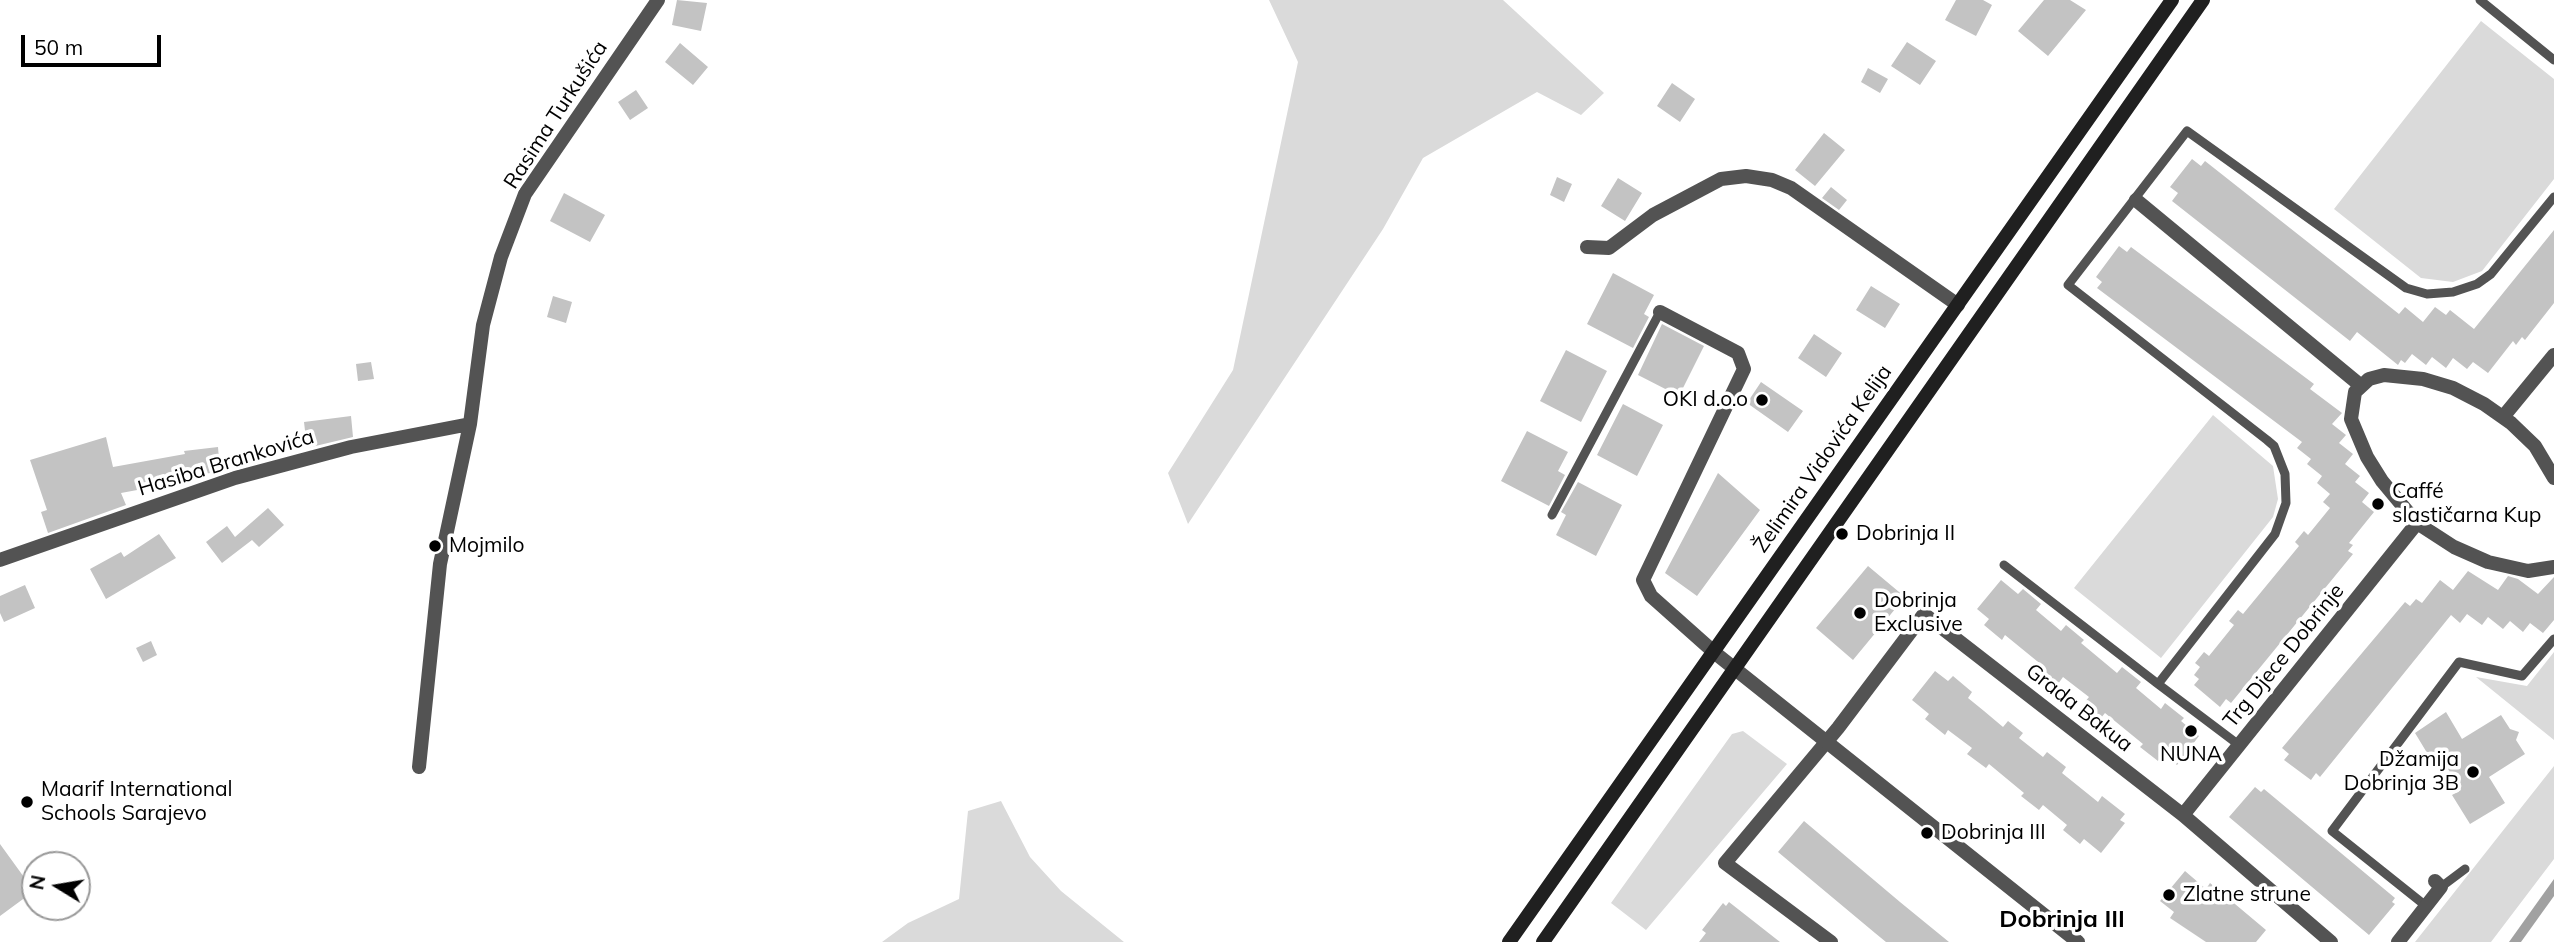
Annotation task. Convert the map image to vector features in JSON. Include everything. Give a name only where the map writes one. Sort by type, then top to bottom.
[{"type":"main road","name":"Želimira Vidovića Kelija","points":[[1509,942],[1715,653],[2172,0]]},
{"type":"main road","points":[[1543,942],[2203,0]]},
{"type":"street","name":"Rasima Turkušića","points":[[419,767],[440,564],[470,424],[483,325],[502,257],[525,194],[658,0]]},
{"type":"street","points":[[1587,247],[1609,248],[1653,215],[1721,179],[1759,178],[1791,188],[1958,305]]},
{"type":"street","points":[[2136,200],[2360,385]]},
{"type":"street","points":[[1660,312],[1738,352],[1744,369],[1643,580],[1651,596],[1715,653],[1826,743],[2078,942]]},
{"type":"street","points":[[2503,417],[2554,355]]},
{"type":"street","points":[[2554,478],[2535,446],[2503,417],[2468,395],[2423,379],[2384,375],[2360,385],[2351,407],[2357,435],[2382,481],[2417,523],[2454,547],[2488,562],[2528,571],[2554,567]]},
{"type":"street","name":"Hasiba Brankovića","points":[[0,560],[235,478],[351,447],[470,424]]},
{"type":"street","name":"Trg Djece Dobrinje","points":[[2183,815],[2417,523]]},
{"type":"street","name":"Grada Bakua","points":[[1832,942],[1725,863],[1826,743],[1924,614],[2183,815],[2331,942]]},
{"type":"street","points":[[2398,942],[2426,906],[2438,884]]},
{"type":"lane","points":[[2480,0],[2554,60]]},
{"type":"lane","points":[[2158,684],[2275,534],[2286,503],[2285,474],[2274,446],[2068,285],[2188,131],[2406,288],[2427,294],[2454,292],[2477,284],[2491,274],[2554,197]]},
{"type":"lane","points":[[1552,515],[1660,312]]},
{"type":"lane","points":[[2004,565],[2239,745]]},
{"type":"lane","points":[[2426,906],[2332,831],[2459,662],[2522,676],[2554,639]]},
{"type":"lane","points":[[2438,884],[2465,869]]},
{"type":"shaded area","points":[[1269,0],[1503,0],[1604,93],[1581,115],[1537,92],[1423,158],[1383,229],[1188,524],[1168,473],[1233,370],[1298,62]]},
{"type":"shaded area","points":[[2481,21],[2554,79],[2554,179],[2482,271],[2453,282],[2421,278],[2334,209]]},
{"type":"shaded area","points":[[2213,415],[2273,466],[2278,499],[2273,517],[2161,658],[2074,588]]},
{"type":"shaded area","points":[[2554,652],[2554,740],[2476,677],[2527,686]]},
{"type":"shaded area","points":[[1743,731],[1787,764],[1646,930],[1611,903],[1732,734]]},
{"type":"shaded area","points":[[2554,766],[2554,859],[2491,942],[2415,942]]},
{"type":"shaded area","points":[[1001,801],[1030,857],[1061,891],[1124,942],[882,942],[908,923],[959,899],[968,811]]},
{"type":"shaded area","points":[[2554,879],[2554,896],[2521,942],[2509,942]]},
{"type":"building","points":[[677,0],[707,3],[701,31],[672,25]]},
{"type":"building","points":[[1956,0],[1983,0],[1992,5],[1976,36],[1945,20]]},
{"type":"building","points":[[2044,0],[2070,0],[2086,10],[2048,56],[2018,31]]},
{"type":"building","points":[[1907,42],[1936,61],[1920,85],[1891,66]]},
{"type":"building","points":[[680,43],[708,67],[693,85],[665,62]]},
{"type":"building","points":[[1868,68],[1888,79],[1880,93],[1861,82]]},
{"type":"building","points":[[1672,83],[1695,99],[1680,122],[1657,106]]},
{"type":"building","points":[[636,90],[648,108],[630,120],[618,102]]},
{"type":"building","points":[[1824,133],[1845,150],[1815,186],[1795,170]]},
{"type":"building","points":[[2192,159],[2201,166],[2205,161],[2399,314],[2405,307],[2423,322],[2435,307],[2446,315],[2450,310],[2474,329],[2554,230],[2554,303],[2525,340],[2522,337],[2516,345],[2513,341],[2488,373],[2473,362],[2467,369],[2453,358],[2446,368],[2432,357],[2426,365],[2412,354],[2405,363],[2401,360],[2398,365],[2357,332],[2350,341],[2172,201],[2178,193],[2170,187]]},
{"type":"building","points":[[1557,177],[1572,184],[1564,202],[1550,195]]},
{"type":"building","points":[[1618,178],[1642,193],[1625,221],[1601,206]]},
{"type":"building","points":[[1831,187],[1847,200],[1839,210],[1822,198]]},
{"type":"building","points":[[564,193],[605,215],[590,242],[550,221]]},
{"type":"building","points":[[2119,246],[2127,252],[2131,247],[2314,384],[2310,389],[2342,413],[2332,424],[2346,435],[2339,443],[2353,454],[2345,464],[2360,476],[2355,482],[2369,493],[2362,502],[2374,512],[2349,543],[2353,545],[2348,551],[2353,554],[2231,703],[2226,699],[2220,707],[2194,685],[2199,679],[2194,675],[2200,667],[2195,663],[2204,652],[2209,656],[2234,625],[2229,621],[2238,610],[2243,614],[2299,546],[2295,542],[2304,531],[2308,535],[2330,508],[2323,502],[2330,494],[2317,483],[2322,476],[2307,464],[2311,459],[2297,448],[2302,442],[2097,288],[2102,282],[2096,277]]},
{"type":"building","points":[[1613,273],[1654,295],[1644,314],[1649,317],[1633,348],[1587,324]]},
{"type":"building","points":[[1871,286],[1900,304],[1885,328],[1856,310]]},
{"type":"building","points":[[553,296],[572,302],[566,323],[547,317]]},
{"type":"building","points":[[1662,324],[1704,346],[1679,396],[1638,375]]},
{"type":"building","points":[[1814,334],[1842,353],[1826,377],[1798,358]]},
{"type":"building","points":[[1566,350],[1607,371],[1581,422],[1540,401]]},
{"type":"building","points":[[371,362],[374,379],[358,381],[356,364]]},
{"type":"building","points":[[1761,382],[1803,411],[1788,432],[1747,403]]},
{"type":"building","points":[[1623,404],[1663,425],[1637,476],[1597,455]]},
{"type":"building","points":[[351,416],[353,437],[307,448],[304,422]]},
{"type":"building","points":[[1527,431],[1568,452],[1558,471],[1565,475],[1549,506],[1501,481]]},
{"type":"building","points":[[106,437],[113,467],[185,454],[184,451],[218,447],[220,472],[174,477],[175,483],[121,493],[126,505],[48,533],[41,512],[47,510],[30,460]]},
{"type":"building","points":[[1718,473],[1760,510],[1697,596],[1665,573]]},
{"type":"building","points":[[1578,482],[1622,505],[1596,556],[1556,535],[1566,515],[1561,512]]},
{"type":"building","points":[[268,508],[284,525],[259,547],[252,540],[222,563],[206,542],[227,526],[235,537]]},
{"type":"building","points":[[159,534],[176,558],[106,599],[90,569],[121,552],[124,557]]},
{"type":"building","name":"Dobrinja Exclusive","points":[[1868,566],[1905,597],[1853,660],[1816,628]]},
{"type":"building","points":[[2468,571],[2498,590],[2508,576],[2518,579],[2538,594],[2554,577],[2554,620],[2543,633],[2530,623],[2523,632],[2510,621],[2503,629],[2488,617],[2482,625],[2467,614],[2460,623],[2451,615],[2320,777],[2316,773],[2311,780],[2284,760],[2289,754],[2282,748],[2405,602],[2410,606],[2416,599],[2422,603],[2440,580],[2453,590]]},
{"type":"building","points":[[2001,580],[2018,594],[2023,589],[2041,604],[2036,610],[2061,631],[2066,625],[2084,640],[2081,643],[2117,673],[2122,667],[2141,682],[2136,688],[2161,709],[2165,703],[2184,718],[2181,721],[2199,736],[2177,765],[2163,754],[2158,761],[2140,747],[2143,744],[2105,713],[2101,718],[2084,703],[2089,697],[2063,677],[2058,684],[2040,669],[2043,666],[2005,635],[2002,640],[1984,625],[1989,619],[1977,609]]},
{"type":"building","points":[[25,585],[35,608],[4,622],[0,613],[0,596]]},
{"type":"building","points":[[151,641],[157,655],[143,662],[136,648]]},
{"type":"building","points":[[1935,671],[1948,681],[1953,676],[1972,692],[1968,698],[2003,727],[2008,721],[2023,733],[2019,738],[2043,757],[2047,752],[2066,767],[2062,773],[2098,802],[2102,796],[2125,814],[2120,820],[2125,823],[2101,853],[2084,839],[2080,844],[2063,830],[2067,825],[2043,805],[2039,810],[2021,796],[2024,793],[1989,764],[1986,768],[1967,754],[1972,748],[1948,730],[1945,735],[1925,719],[1929,714],[1912,700]]},
{"type":"building","name":"Džamija Dobrinja 3B","points":[[2446,712],[2462,739],[2501,715],[2510,729],[2519,732],[2516,740],[2525,754],[2489,777],[2505,803],[2470,824],[2452,795],[2461,790],[2443,761],[2435,766],[2415,733]]},
{"type":"building","points":[[2255,787],[2261,792],[2264,789],[2395,898],[2392,902],[2395,904],[2369,935],[2229,817]]},
{"type":"building","points":[[1804,821],[1949,942],[1886,942],[1875,933],[1778,852]]},
{"type":"building","points":[[0,844],[21,873],[21,901],[0,916]]},
{"type":"building","points":[[2185,871],[2206,889],[2210,883],[2266,930],[2256,942],[2206,942],[2170,918],[2174,912],[2160,901]]},
{"type":"building","points":[[1729,902],[1780,942],[1699,942],[1706,933],[1702,930],[1723,903],[1726,906]]},
{"type":"place","name":"OKI d.o.o","points":[[1762,400]]},
{"type":"place","name":"Caffé slastičarna Kup","points":[[2378,504]]},
{"type":"place","name":"Dobrinja II","points":[[1842,534]]},
{"type":"place","name":"Mojmilo","points":[[435,546]]},
{"type":"place","name":"Dobrinja Exclusive","points":[[1860,613]]},
{"type":"place","name":"NUNA","points":[[2191,731]]},
{"type":"place","name":"Džamija Dobrinja 3B","points":[[2473,772]]},
{"type":"place","name":"Maarif International Schools Sarajevo","points":[[27,802]]},
{"type":"place","name":"Dobrinja III","points":[[1927,833]]},
{"type":"place","name":"Zlatne strune","points":[[2169,895]]},
{"type":"district","name":"Dobrinja III","points":[[2062,920]]}]
